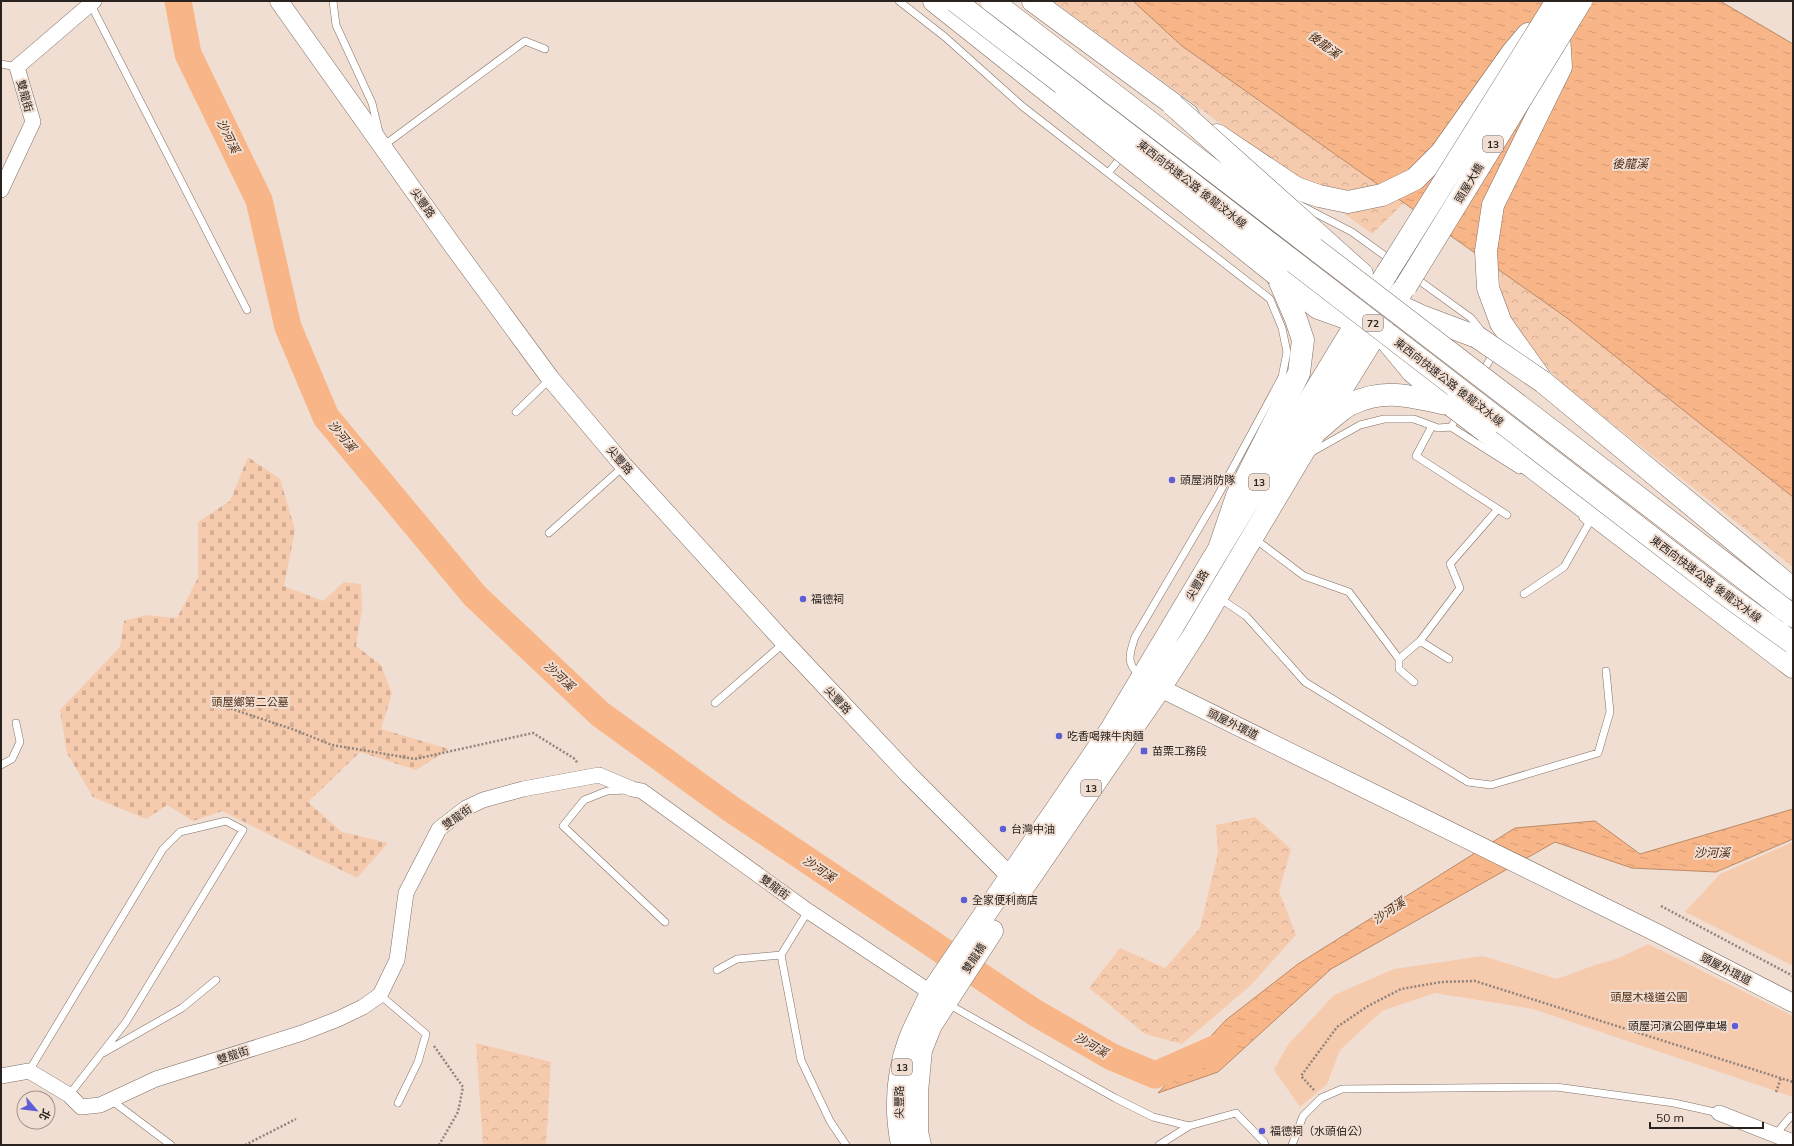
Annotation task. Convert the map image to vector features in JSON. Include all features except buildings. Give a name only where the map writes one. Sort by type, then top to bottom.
[{"type":"main road","points":[[934,1],[1318,308],[1346,318],[1359,319],[1378,330],[1412,370],[1460,405],[1793,667]]},
{"type":"main road","name":"東西向快速公路 後龍汶水線","points":[[955,1],[1718,589],[1793,643]]},
{"type":"main road","name":"東西向快速公路 後龍汶水線","points":[[992,1],[1793,616]]},
{"type":"main road","points":[[1033,1],[1173,105],[1296,188],[1319,196],[1348,202],[1382,194],[1415,179],[1441,153],[1512,53],[1557,1]]},
{"type":"main road","name":"頭屋大橋","points":[[1382,281],[1557,1]]},
{"type":"main road","name":"頭屋大橋","points":[[1400,295],[1581,1]]},
{"type":"main road","points":[[1543,382],[1501,323],[1488,288],[1486,251],[1493,205],[1561,67],[1559,35]]},
{"type":"main road","points":[[1173,105],[1314,231],[1400,295],[1421,316],[1477,337],[1543,382],[1793,589]]},
{"type":"main road","points":[[1219,549],[1237,496],[1299,373],[1303,340],[1296,319],[1277,275]]},
{"type":"main road","name":"尖豐路","points":[[997,910],[1017,883],[1151,682],[1219,549],[1382,281]]},
{"type":"main road","name":"尖豐路","points":[[1151,682],[1194,635],[1216,596],[1301,458],[1315,432],[1400,295]]},
{"type":"main road","points":[[1315,432],[1351,404],[1386,393],[1460,405]]},
{"type":"main road","name":"雙龍橋","points":[[938,998],[997,910]]},
{"type":"main road","name":"尖豐路","points":[[902,1145],[899,1129],[898,1086],[909,1041],[938,998]]},
{"type":"main road","name":"尖豐路","points":[[920,1145],[917,1132],[917,1092],[921,1050],[931,1025],[938,998]]},
{"type":"street","name":"尖豐路","points":[[279,1],[453,246],[550,378],[624,466],[784,642],[909,775],[1017,883]]},
{"type":"street","name":"雙龍街","points":[[1,190],[33,122],[17,67],[92,2]]},
{"type":"street","name":"頭屋外環道","points":[[1151,682],[1658,934],[1793,1003]]},
{"type":"street","name":"雙龍街","points":[[30,1071],[69,1095],[81,1107],[100,1105],[156,1079],[302,1033],[338,1019],[363,1007],[380,995],[397,960],[406,893],[439,829],[466,808],[483,800],[523,789],[599,775],[642,792],[808,911],[938,998]]},
{"type":"street","points":[[1,1076],[30,1071]]},
{"type":"street","points":[[1719,1113],[1793,1142]]},
{"type":"lane","points":[[333,1],[336,25],[372,102],[383,146],[525,41],[545,49]]},
{"type":"lane","points":[[899,1],[945,37],[1022,106],[1270,298],[1282,328],[1286,352],[1282,377],[1216,499],[1135,637],[1128,655],[1134,670],[1151,682]]},
{"type":"lane","points":[[92,2],[247,310]]},
{"type":"lane","points":[[1,64],[17,67]]},
{"type":"lane","points":[[1108,173],[1142,131]]},
{"type":"lane","points":[[1156,138],[1213,162]]},
{"type":"lane","points":[[1235,171],[1352,232],[1471,318],[1496,349],[1475,385],[1460,405],[1451,427]]},
{"type":"lane","points":[[516,412],[550,378]]},
{"type":"lane","points":[[1301,458],[1360,425],[1384,419],[1414,419],[1438,428],[1451,427],[1524,473]]},
{"type":"lane","points":[[1432,426],[1416,456],[1507,515]]},
{"type":"lane","points":[[549,533],[624,466]]},
{"type":"lane","points":[[1399,659],[1420,641],[1460,588],[1450,564],[1498,509]]},
{"type":"lane","points":[[1524,594],[1564,567],[1589,522],[1578,513]]},
{"type":"lane","points":[[1253,538],[1304,576],[1349,592],[1399,659],[1399,668],[1414,682]]},
{"type":"lane","points":[[1216,596],[1246,616],[1305,682],[1468,782],[1491,785],[1598,753],[1610,712],[1606,671]]},
{"type":"lane","points":[[1420,641],[1449,659]]},
{"type":"lane","points":[[715,704],[784,642]]},
{"type":"lane","points":[[1,764],[12,760],[20,742],[16,723]]},
{"type":"lane","points":[[632,789],[606,791],[584,800],[563,826],[665,922]]},
{"type":"lane","points":[[30,1071],[163,849],[180,832],[226,821],[243,830],[126,1022],[69,1095]]},
{"type":"lane","points":[[808,911],[781,955],[801,1060],[830,1121],[846,1145]]},
{"type":"lane","points":[[717,970],[737,958],[781,955]]},
{"type":"lane","points":[[100,1055],[182,1008],[216,980]]},
{"type":"lane","points":[[380,995],[426,1034],[418,1062],[398,1103]]},
{"type":"lane","points":[[938,998],[1153,1117],[1188,1126]]},
{"type":"lane","points":[[1292,1145],[1303,1116],[1321,1098],[1342,1090],[1556,1087],[1674,1103],[1719,1113]]},
{"type":"lane","points":[[111,1100],[171,1145]]},
{"type":"lane","points":[[1159,1145],[1188,1126],[1236,1113],[1264,1142],[1265,1145]]},
{"type":"lane","points":[[1775,1135],[1791,1116],[1793,1117]]},
{"type":"path","points":[[223,706],[295,730],[332,745],[415,759],[534,733],[575,759],[586,778]]},
{"type":"path","points":[[1661,906],[1793,976]]},
{"type":"path","points":[[1321,1098],[1301,1076],[1337,1027],[1368,1006],[1401,990],[1442,982],[1475,981],[1793,1082]]},
{"type":"path","points":[[426,1034],[463,1087],[458,1112],[439,1145]]},
{"type":"path","points":[[1776,1092],[1781,1078]]},
{"type":"path","points":[[245,1145],[296,1119]]},
{"type":"green space","points":[[1053,1],[1133,1],[1182,46],[1404,203],[1372,234]]},
{"type":"green space","points":[[1499,270],[1567,318],[1793,497],[1793,567],[1560,382],[1530,347],[1502,306]]},
{"type":"green space","name":"頭屋鄉第二公墓","points":[[248,457],[280,479],[295,530],[284,586],[323,601],[344,582],[361,584],[362,609],[356,646],[381,665],[392,693],[381,729],[449,749],[416,770],[360,752],[308,802],[342,832],[388,843],[357,878],[222,811],[193,821],[167,805],[146,819],[93,797],[67,753],[60,710],[120,647],[124,621],[146,615],[177,618],[198,578],[198,522],[230,501]]},
{"type":"green space","points":[[1255,817],[1291,849],[1279,891],[1296,935],[1250,986],[1182,1044],[1145,1034],[1089,988],[1120,948],[1165,968],[1200,928],[1218,853],[1216,825]]},
{"type":"green space","points":[[1793,842],[1793,966],[1685,912],[1720,874]]},
{"type":"green space","name":"頭屋木棧道公園","points":[[1648,944],[1793,1016],[1793,1097],[1533,1009],[1435,993],[1382,1011],[1340,1050],[1327,1084],[1300,1107],[1274,1070],[1287,1046],[1334,995],[1394,969],[1483,956],[1557,979],[1619,958]]},
{"type":"green space","points":[[476,1043],[551,1062],[546,1145],[483,1145]]},
{"type":"water","name":"後龍溪","points":[[1133,1],[1720,1],[1793,44],[1793,497],[1567,318],[1182,46]]},
{"type":"water","name":"沙河溪","points":[[1793,809],[1793,839],[1716,872],[1632,868],[1555,842],[1331,969],[1218,1072],[1158,1093],[1226,1020],[1298,964],[1515,828],[1595,821],[1640,854]]},
{"type":"waterway","name":"沙河溪","points":[[178,1],[188,54],[259,200],[288,327],[326,417],[475,596],[600,714],[731,809],[1034,1012],[1112,1057],[1155,1075],[1223,1045]]},
{"type":"place","name":"頭屋消防隊","points":[[1172,480]]},
{"type":"place","name":"福德祠","points":[[803,599]]},
{"type":"place","name":"吃香喝辣牛肉麵","points":[[1059,736]]},
{"type":"place","name":"苗栗工務段","points":[[1144,751]]},
{"type":"place","name":"台灣中油","points":[[1003,829]]},
{"type":"place","name":"全家便利商店","points":[[964,900]]},
{"type":"place","name":"頭屋河濱公園停車場","points":[[1735,1026]]},
{"type":"place","name":"福德祠（水頭伯公）","points":[[1262,1131]]}]
